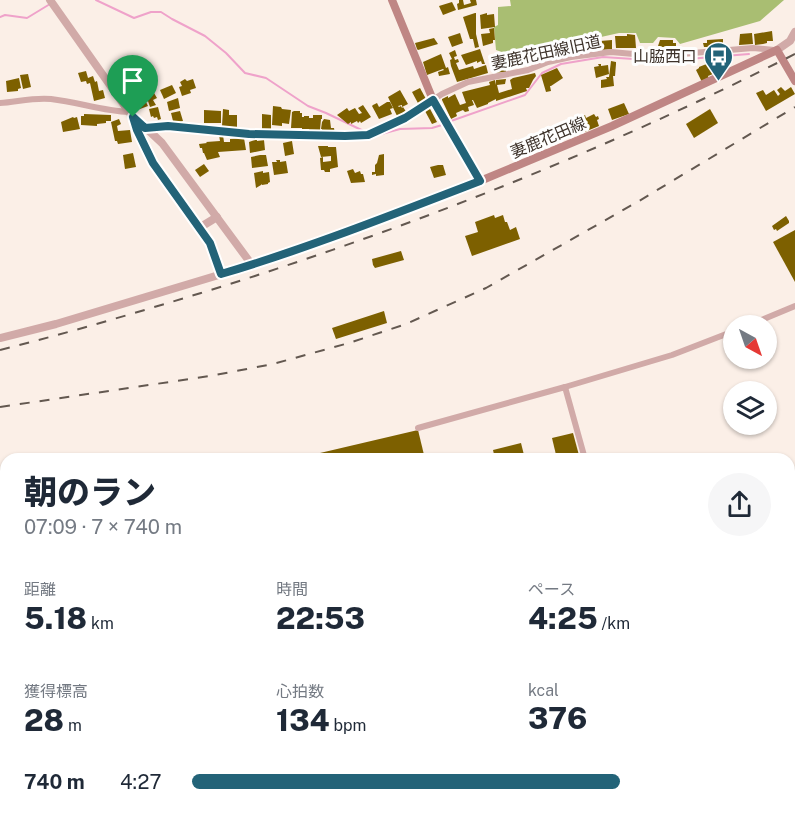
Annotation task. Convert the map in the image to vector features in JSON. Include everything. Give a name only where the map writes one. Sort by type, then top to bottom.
[{"type":"main road","points":[[392,0],[433,100],[480,181]]},
{"type":"main road","points":[[777,50],[795,81]]},
{"type":"main road","name":"妻鹿花田線","points":[[480,181],[612,126],[777,50]]},
{"type":"street","points":[[50,0],[131,115],[162,143],[252,265]]},
{"type":"street","points":[[777,50],[790,41],[795,32]]},
{"type":"street","name":"妻鹿花田線旧道","points":[[145,128],[168,126],[249,134],[368,135],[405,118],[442,94],[468,82],[528,70],[571,57],[611,52],[656,56],[753,48],[777,50]]},
{"type":"street","points":[[0,103],[48,99],[131,115]]},
{"type":"street","points":[[131,115],[153,163],[210,243],[221,274]]},
{"type":"street","points":[[0,338],[56,324],[252,265],[364,226],[480,181]]},
{"type":"street","points":[[200,228],[217,217]]},
{"type":"street","points":[[773,315],[795,306]]},
{"type":"street","points":[[418,428],[672,355],[723,335]]},
{"type":"street","points":[[566,387],[583,453]]},
{"type":"green space","points":[[510,0],[784,0],[760,21],[680,44],[675,38],[658,37],[653,43],[640,43],[636,33],[619,33],[556,47],[555,54],[528,61],[496,50],[494,27],[498,25],[498,7],[511,6]]},
{"type":"building","points":[[459,0],[463,0],[464,5],[471,3],[470,0],[476,0],[477,5],[458,10]]},
{"type":"building","points":[[452,2],[456,10],[443,15],[439,6]]},
{"type":"building","points":[[476,13],[476,34],[479,47],[475,48],[463,17]]},
{"type":"building","points":[[487,13],[487,15],[494,14],[495,27],[481,29],[480,15]]},
{"type":"building","points":[[494,28],[495,40],[483,46],[481,34],[490,33],[489,29]]},
{"type":"building","points":[[772,31],[773,41],[755,45],[754,34]]},
{"type":"building","points":[[460,33],[463,43],[452,47],[448,37]]},
{"type":"building","points":[[752,33],[753,44],[739,45],[740,34]]},
{"type":"building","points":[[627,34],[635,35],[636,48],[616,48],[615,36],[627,36]]},
{"type":"building","points":[[434,38],[438,44],[417,49],[415,43]]},
{"type":"building","points":[[723,39],[723,48],[707,49],[704,47],[703,43],[707,43],[707,40]]},
{"type":"building","points":[[612,40],[612,49],[601,50],[600,41]]},
{"type":"building","points":[[660,40],[673,40],[673,43],[676,43],[676,51],[659,51]]},
{"type":"building","points":[[599,42],[600,50],[581,52],[580,43]]},
{"type":"building","points":[[480,49],[485,64],[481,61],[477,63],[477,61],[466,65],[461,55]]},
{"type":"building","points":[[455,50],[457,56],[454,57],[455,60],[458,59],[459,62],[456,63],[459,70],[486,65],[488,73],[457,82],[449,53]]},
{"type":"building","points":[[441,54],[450,74],[439,76],[438,72],[443,69],[427,75],[423,62]]},
{"type":"building","points":[[495,59],[497,66],[497,64],[503,64],[506,72],[493,73],[489,60]]},
{"type":"building","points":[[611,61],[616,62],[615,76],[613,76],[614,86],[601,88],[601,80],[609,77]]},
{"type":"building","points":[[709,63],[713,74],[702,82],[696,70]]},
{"type":"building","points":[[598,64],[608,65],[609,74],[596,78],[594,67],[599,66]]},
{"type":"building","points":[[557,68],[563,78],[550,86],[551,91],[546,92],[541,75]]},
{"type":"building","points":[[86,71],[88,78],[93,76],[95,82],[97,81],[99,91],[103,90],[105,98],[94,101],[90,83],[81,82],[78,73]]},
{"type":"building","points":[[535,73],[536,76],[529,88],[526,88],[527,91],[496,101],[496,99],[477,108],[472,100],[474,105],[468,107],[469,111],[463,110],[456,113],[457,116],[451,119],[442,100],[455,94],[460,105],[466,103],[462,92],[490,85],[489,82],[495,80],[496,85],[496,80],[506,79],[505,84],[497,85],[499,93],[512,89],[510,80],[513,78]]},
{"type":"building","points":[[28,74],[31,87],[23,89],[20,75]]},
{"type":"building","points":[[19,78],[21,88],[18,91],[7,92],[6,81]]},
{"type":"building","points":[[185,79],[187,81],[193,79],[196,88],[190,90],[191,93],[182,96],[179,87],[182,86],[180,82]]},
{"type":"building","points":[[143,80],[148,90],[135,96],[130,86]]},
{"type":"building","points":[[172,85],[176,93],[164,99],[160,90]]},
{"type":"building","points":[[781,87],[785,91],[791,87],[795,94],[766,111],[756,93],[763,90],[766,95],[774,90],[778,96],[780,94],[777,90]]},
{"type":"building","points":[[420,88],[426,99],[419,105],[412,92]]},
{"type":"building","points":[[400,90],[408,104],[398,106],[402,108],[403,107],[407,113],[398,118],[388,97]]},
{"type":"building","points":[[154,93],[157,98],[153,100],[156,105],[150,107],[148,101],[146,102],[148,106],[136,108],[133,102]]},
{"type":"building","points":[[178,98],[180,108],[169,111],[167,102]]},
{"type":"building","points":[[390,102],[393,108],[390,109],[392,114],[379,119],[372,106],[377,103],[379,107]]},
{"type":"building","points":[[624,103],[629,114],[612,120],[608,109]]},
{"type":"building","points":[[363,105],[371,117],[361,123],[357,121],[348,124],[337,115],[347,108],[349,111],[355,108],[359,114],[362,113],[358,108]]},
{"type":"building","points":[[273,106],[291,110],[289,124],[272,125]]},
{"type":"building","points":[[158,107],[161,119],[158,120],[157,117],[151,117],[149,109]]},
{"type":"building","points":[[429,107],[437,122],[432,124],[425,111]]},
{"type":"building","points":[[223,109],[229,110],[229,115],[237,115],[237,131],[229,130],[229,126],[222,126]]},
{"type":"building","points":[[710,109],[718,123],[694,138],[686,124]]},
{"type":"building","points":[[204,110],[221,111],[221,123],[204,123]]},
{"type":"building","points":[[180,111],[183,121],[177,123],[173,121],[171,113]]},
{"type":"building","points":[[294,111],[300,111],[302,117],[309,116],[309,118],[313,118],[313,115],[322,115],[320,130],[291,128]]},
{"type":"building","points":[[84,114],[111,115],[111,121],[97,124],[97,126],[81,125],[81,116]]},
{"type":"building","points":[[262,114],[271,115],[271,131],[262,131]]},
{"type":"building","points":[[594,114],[598,116],[599,126],[582,133],[576,119]]},
{"type":"building","points":[[77,117],[80,129],[63,132],[61,122]]},
{"type":"building","points":[[119,119],[121,124],[117,126],[118,131],[130,130],[132,142],[118,144],[115,141],[111,122]]},
{"type":"building","points":[[324,119],[330,120],[335,134],[322,134]]},
{"type":"building","points":[[219,135],[223,135],[224,142],[244,138],[246,150],[218,152],[220,157],[207,160],[199,144],[220,141]]},
{"type":"building","points":[[257,139],[257,141],[264,140],[265,150],[250,153],[249,142]]},
{"type":"building","points":[[292,141],[294,154],[285,156],[283,143]]},
{"type":"building","points":[[318,146],[336,147],[338,167],[330,169],[330,172],[321,170],[320,158],[323,157],[323,162],[331,161],[331,156],[321,157]]},
{"type":"building","points":[[133,153],[136,167],[125,169],[123,155]]},
{"type":"building","points":[[384,154],[384,175],[372,175],[372,172],[375,172],[379,155]]},
{"type":"building","points":[[266,155],[268,166],[252,168],[251,157]]},
{"type":"building","points":[[276,160],[286,161],[288,173],[274,175],[272,162],[277,162]]},
{"type":"building","points":[[204,164],[209,171],[200,177],[195,170]]},
{"type":"building","points":[[443,165],[446,175],[434,178],[430,167]]},
{"type":"building","points":[[353,169],[355,173],[360,171],[363,174],[365,182],[351,183],[347,171]]},
{"type":"building","points":[[263,171],[263,173],[269,172],[270,182],[256,188],[254,173]]},
{"type":"building","points":[[494,215],[495,218],[503,215],[510,230],[516,227],[520,239],[472,256],[465,236],[478,232],[475,222]]},
{"type":"building","points":[[786,216],[789,223],[777,231],[774,230],[772,226]]},
{"type":"building","points":[[795,230],[795,282],[773,242]]},
{"type":"building","points":[[401,251],[404,260],[375,268],[373,265],[372,259]]},
{"type":"building","points":[[384,311],[387,323],[336,339],[332,328]]},
{"type":"building","points":[[418,430],[424,453],[320,453]]},
{"type":"building","points":[[573,433],[578,453],[556,453],[552,438]]},
{"type":"building","points":[[521,443],[524,453],[494,453],[493,450]]},
{"type":"waterway","points":[[96,0],[134,18],[151,12],[161,12],[205,36],[245,73],[266,78],[308,106],[374,136],[400,129],[432,128],[442,125]]},
{"type":"waterway","points":[[0,17],[5,15],[27,18],[50,4]]},
{"type":"waterway","points":[[451,121],[525,95],[542,73],[561,64],[603,57],[664,61],[749,54]]},
{"type":"railway","points":[[0,350],[201,293],[353,243],[577,156],[723,90],[795,54]]},
{"type":"railway","points":[[0,407],[210,376],[273,364],[406,324],[486,288],[639,201],[795,107]]},
{"type":"place","name":"山脇西口","points":[[718,82]]},
{"type":"route","points":[[433,100],[480,181],[364,226],[221,274],[210,243],[153,163],[133,117],[145,128],[168,126],[249,134],[368,135],[405,118],[433,100]]}]
